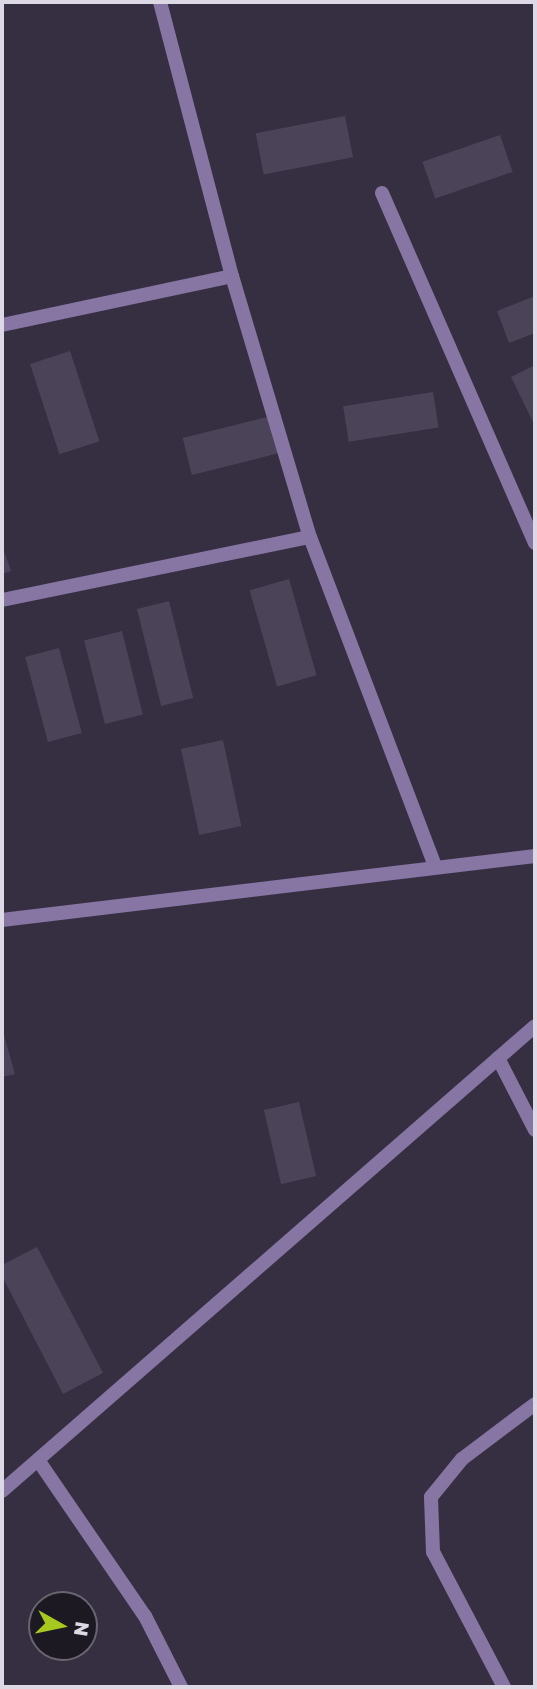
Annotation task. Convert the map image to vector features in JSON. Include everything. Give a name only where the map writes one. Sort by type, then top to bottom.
[{"type":"street","points":[[160,2],[232,276],[310,537],[435,866]]},
{"type":"street","points":[[382,193],[535,542]]},
{"type":"street","points":[[2,325],[232,276]]},
{"type":"street","points":[[2,600],[310,537]]},
{"type":"street","points":[[2,920],[535,856]]},
{"type":"street","points":[[2,1491],[535,1026]]},
{"type":"street","points":[[498,1058],[535,1130]]},
{"type":"street","points":[[505,1687],[433,1552],[431,1497],[462,1459],[535,1404]]},
{"type":"street","points":[[38,1460],[145,1616],[181,1687]]},
{"type":"building","points":[[345,116],[353,157],[264,175],[256,133]]},
{"type":"building","points":[[500,135],[513,172],[435,199],[422,162]]},
{"type":"building","points":[[535,296],[535,333],[509,343],[497,311]]},
{"type":"building","points":[[70,351],[99,441],[59,454],[30,364]]},
{"type":"building","points":[[535,365],[535,426],[511,377]]},
{"type":"building","points":[[433,392],[439,428],[349,442],[343,406]]},
{"type":"building","points":[[271,416],[280,453],[192,475],[183,438]]},
{"type":"building","points":[[2,545],[11,571],[2,574]]},
{"type":"building","points":[[289,579],[317,675],[277,686],[250,590]]},
{"type":"building","points":[[169,601],[193,698],[161,706],[137,609]]},
{"type":"building","points":[[122,631],[143,714],[105,724],[84,640]]},
{"type":"building","points":[[59,648],[82,733],[48,742],[25,657]]},
{"type":"building","points":[[223,740],[241,826],[199,835],[181,749]]},
{"type":"building","points":[[2,1028],[15,1074],[2,1077]]},
{"type":"building","points":[[299,1102],[316,1176],[281,1184],[264,1110]]},
{"type":"building","points":[[37,1247],[103,1373],[63,1394],[2,1276],[2,1265]]}]
